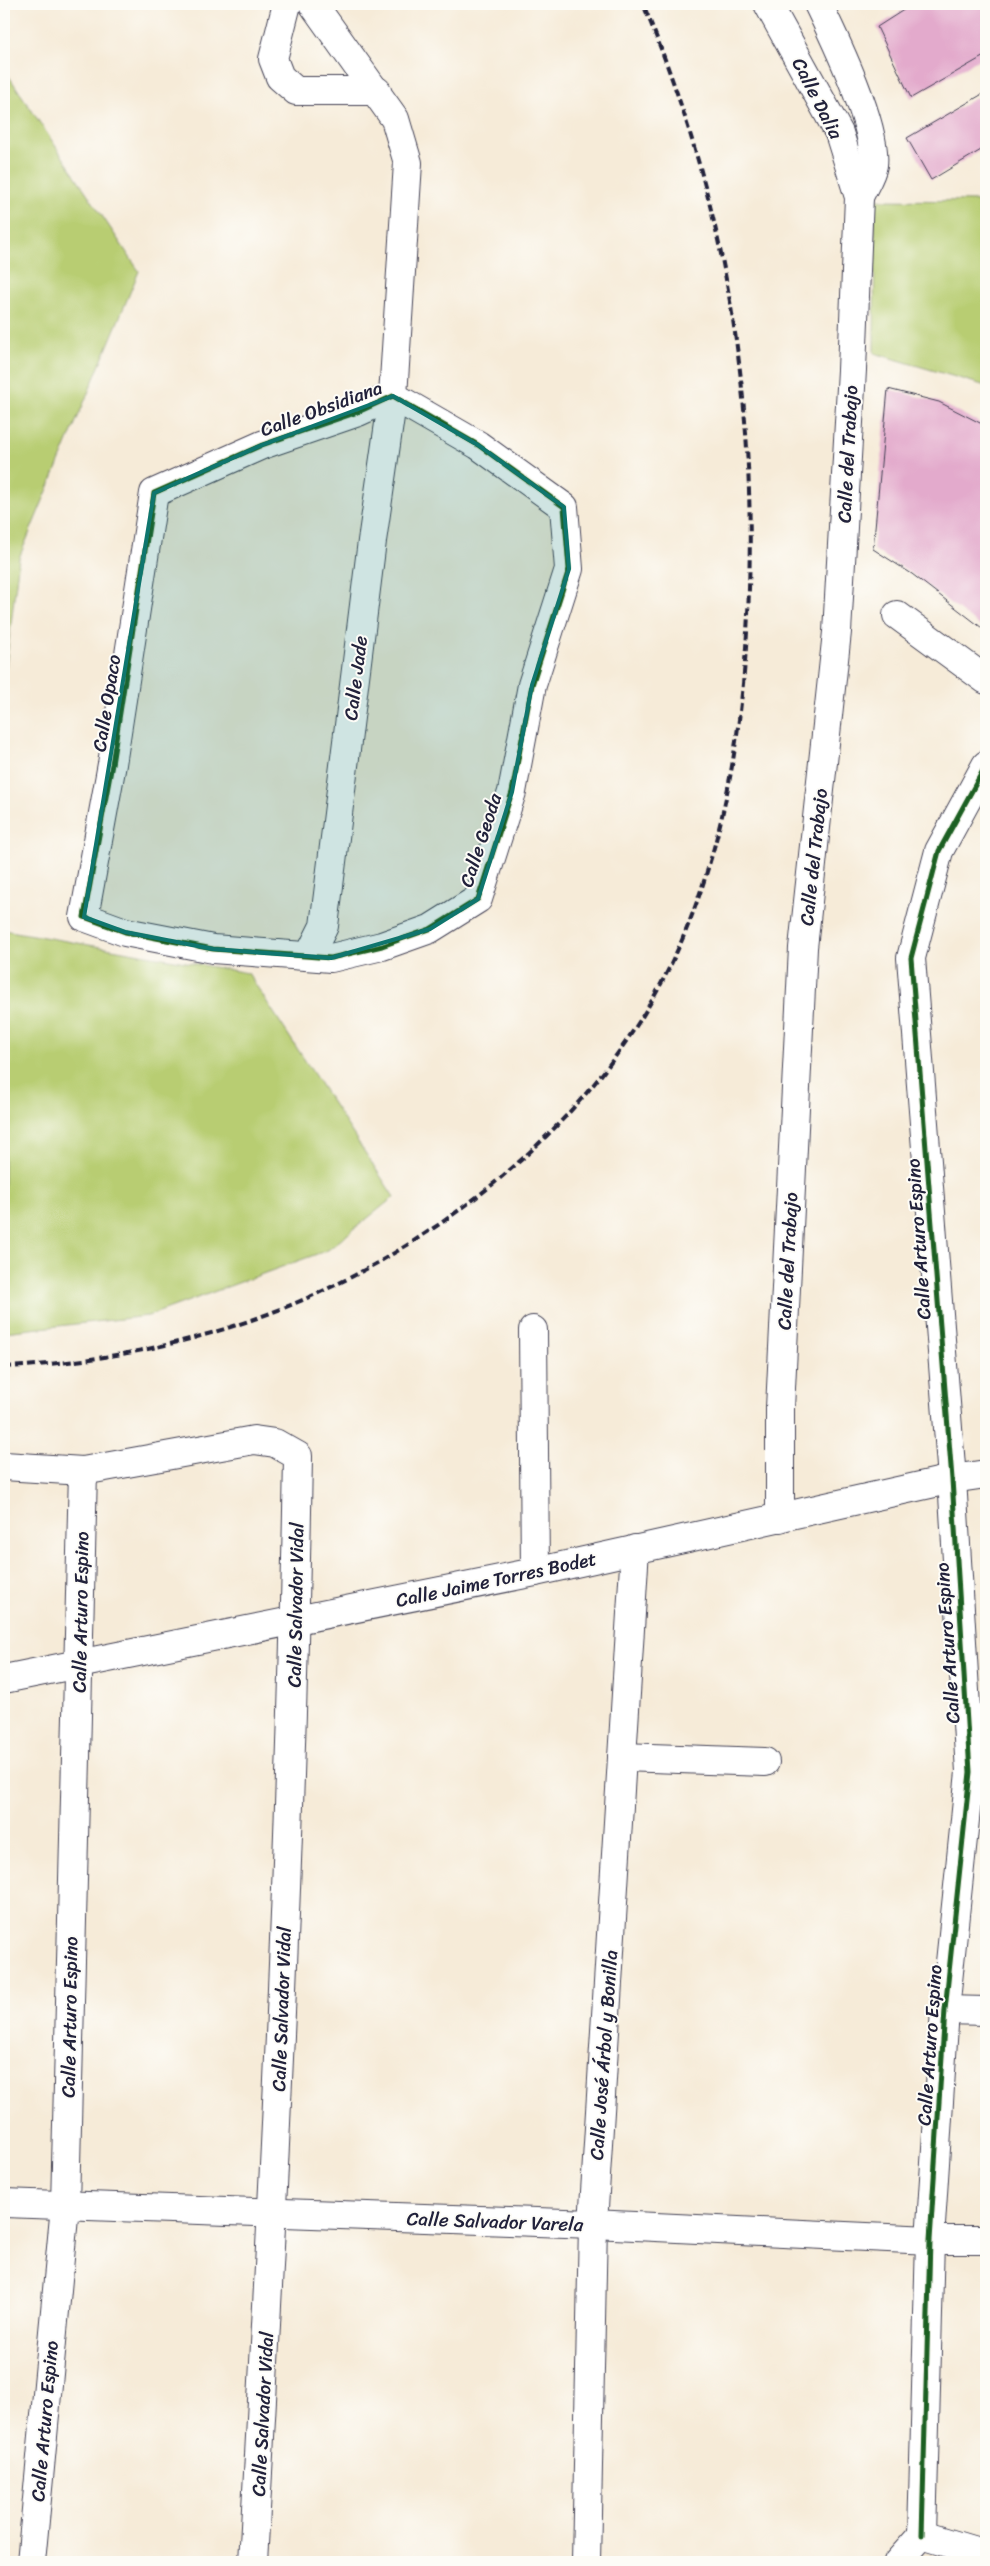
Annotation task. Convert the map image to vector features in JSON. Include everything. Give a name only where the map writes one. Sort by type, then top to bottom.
[{"type":"street","points":[[287,4],[273,59],[280,77],[296,91],[377,91]]},
{"type":"street","name":"Calle Jade","points":[[309,956],[324,926],[372,541],[393,396],[408,163],[395,119],[377,91],[313,4]]},
{"type":"street","name":"Calle Dalia","points":[[768,4],[839,133],[859,197]]},
{"type":"street","points":[[818,4],[840,52],[871,133],[873,166],[859,197]]},
{"type":"street","name":"Calle del Trabajo","points":[[780,1518],[780,1408],[803,948],[837,632],[852,370],[859,197]]},
{"type":"street","name":"Calle Obsidiana","points":[[154,493],[262,445],[358,412],[393,396],[478,445],[564,507]]},
{"type":"street","name":"Calle Opaco","points":[[84,917],[112,764],[154,493]]},
{"type":"street","name":"Calle Geoda","points":[[84,917],[125,932],[213,949],[331,958],[382,946],[430,929],[478,899],[512,792],[532,685],[569,569],[564,507]]},
{"type":"street","points":[[897,615],[986,680]]},
{"type":"street","name":"Calle Arturo Espino","points":[[922,2536],[930,2240],[945,2010],[978,1772],[952,1479],[911,958],[939,851],[986,764]]},
{"type":"street","points":[[533,1330],[535,1572]]},
{"type":"street","name":"Calle Salvador Vidal","points":[[83,1471],[254,1440],[275,1443],[298,1456],[295,1621],[273,2212],[254,2562]]},
{"type":"street","points":[[4,1466],[83,1471]]},
{"type":"street","name":"Calle Arturo Espino","points":[[31,2562],[64,2206],[83,1471]]},
{"type":"street","name":"Calle Jaime Torres Bodet","points":[[4,1679],[535,1572],[952,1479],[986,1474]]},
{"type":"street","name":"Calle José Árbol y Bonilla","points":[[586,2562],[593,2224],[635,1549]]},
{"type":"street","points":[[622,1757],[765,1762]]},
{"type":"street","points":[[945,2010],[986,2011]]},
{"type":"street","name":"Calle Salvador Varela","points":[[4,2203],[593,2224],[930,2240],[986,2240]]},
{"type":"street","points":[[898,2562],[922,2536],[972,2550],[986,2558]]},
{"type":"highlighted area","points":[[393,396],[478,445],[564,507],[569,569],[532,685],[512,792],[478,899],[430,929],[331,958],[213,949],[125,932],[84,917],[154,493],[262,445]]},
{"type":"green space","points":[[4,69],[139,271],[19,558],[4,681]]},
{"type":"green space","points":[[875,200],[986,201],[986,386],[874,353]]},
{"type":"green space","points":[[4,930],[248,973],[394,1197],[328,1250],[148,1316],[4,1332]]},
{"type":"building","points":[[913,4],[986,4],[986,55],[911,98],[877,27]]},
{"type":"building","points":[[986,92],[986,147],[931,180],[907,138]]},
{"type":"building","points":[[888,389],[939,402],[986,426],[986,631],[912,574],[873,549]]},
{"type":"railway","points":[[4,1367],[108,1356],[159,1347],[209,1334],[258,1318],[307,1298],[354,1276],[399,1250],[477,1196],[549,1134],[611,1062],[638,1023],[662,982],[698,899],[712,856],[723,812],[732,767],[744,677],[750,551],[748,470],[742,391],[732,312],[717,234],[697,157],[672,80],[643,4]]},
{"type":"cycle path","points":[[393,396],[478,445],[564,507],[569,569],[532,685],[512,792],[478,899],[430,929],[382,946],[331,958],[213,949],[125,932],[84,917],[112,764],[154,493],[262,445],[358,412],[393,396]]},
{"type":"cycle path","points":[[922,2535],[930,2240],[945,2010],[970,1772],[952,1479],[911,958],[939,851],[986,765]]}]
